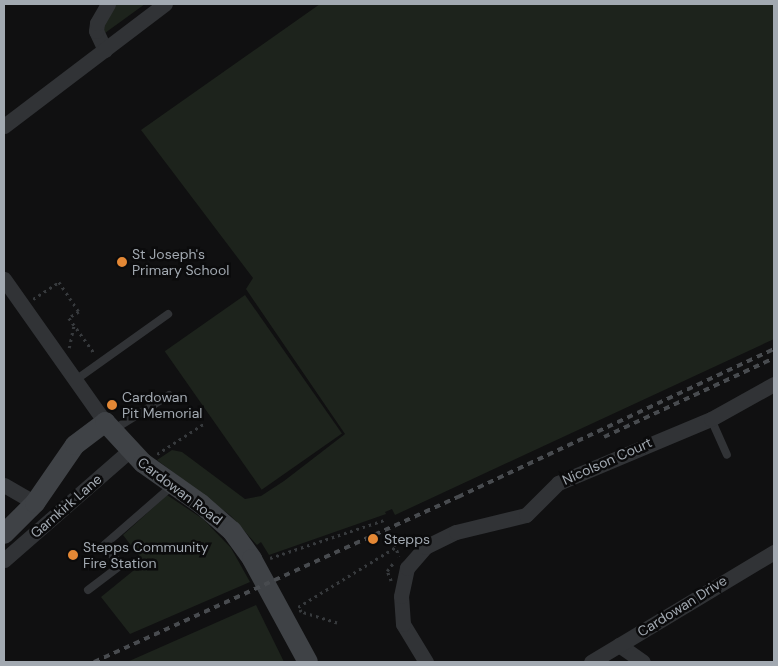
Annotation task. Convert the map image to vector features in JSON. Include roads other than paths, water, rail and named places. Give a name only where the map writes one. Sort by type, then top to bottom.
[{"type":"street","points":[[105,50],[96,31],[97,22],[108,4]]},
{"type":"street","points":[[4,126],[165,4]]},
{"type":"street","name":"Cardowan Road","points":[[4,279],[66,363],[109,426],[136,457],[172,486],[201,504],[232,531],[250,557],[278,605],[308,662]]},
{"type":"street","name":"Nicolson Court","points":[[426,662],[403,624],[400,596],[407,568],[425,547],[456,532],[526,515],[558,483],[711,419],[774,384]]},
{"type":"street","points":[[4,534],[35,503],[75,446],[109,426]]},
{"type":"street","name":"Garnkirk Lane","points":[[4,560],[136,457]]},
{"type":"street","points":[[4,485],[35,503]]},
{"type":"street","name":"Cardowan Drive","points":[[591,662],[774,552]]},
{"type":"street","points":[[619,645],[643,662]]},
{"type":"lane","points":[[77,380],[168,314]]},
{"type":"lane","points":[[109,426],[169,395]]},
{"type":"lane","points":[[711,419],[727,456]]},
{"type":"lane","points":[[88,590],[121,564],[103,546],[172,486]]},
{"type":"railway","points":[[94,662],[458,497],[774,349]]},
{"type":"railway","points":[[604,437],[774,358]]},
{"type":"place","name":"St Joseph's Primary School","points":[[122,262]]},
{"type":"place","name":"Cardowan Pit Memorial","points":[[112,405]]},
{"type":"place","name":"Stepps","points":[[373,539]]},
{"type":"place","name":"Stepps Community Fire Station","points":[[73,555]]}]
